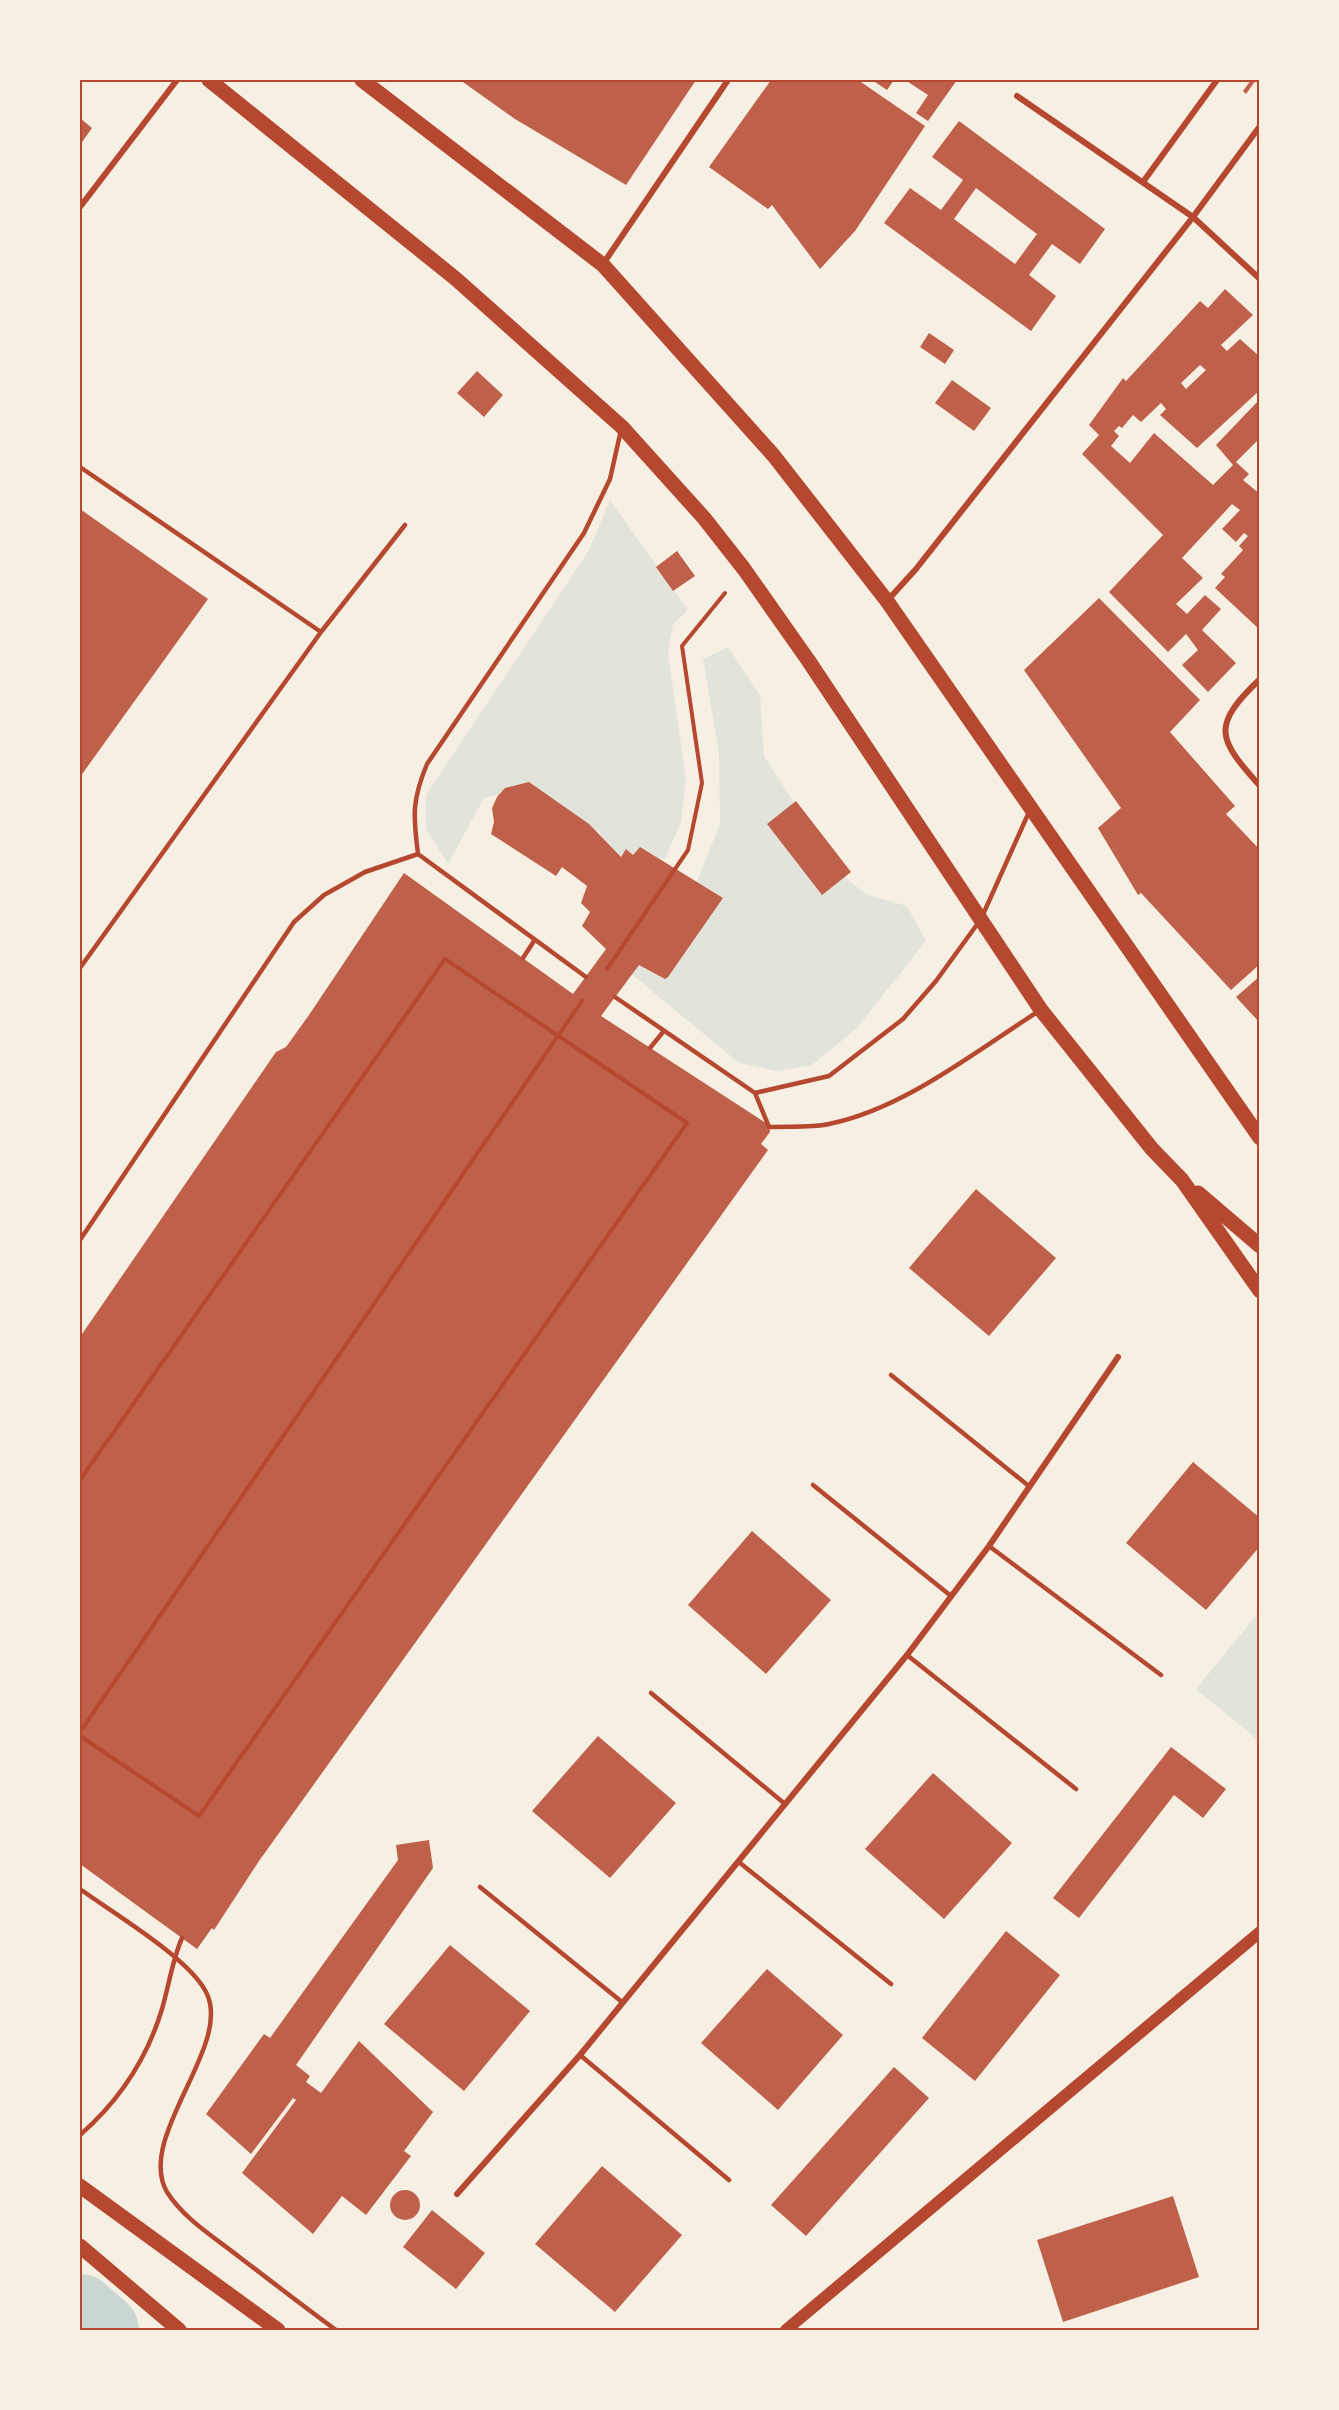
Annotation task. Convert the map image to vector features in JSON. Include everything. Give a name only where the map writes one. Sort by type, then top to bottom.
[{"type":"main road","points":[[209,80],[456,279],[622,428],[704,518],[744,569],[1041,1010],[1152,1149],[1182,1180],[1260,1246]]},
{"type":"main road","points":[[362,80],[603,265],[774,456],[887,601],[1260,1138]]},
{"type":"main road","points":[[1182,1180],[1260,1291]]},
{"type":"main road","points":[[786,2331],[1260,1932]]},
{"type":"main road","points":[[80,2186],[278,2331]]},
{"type":"main road","points":[[80,2246],[179,2331]]},
{"type":"street","points":[[80,207],[177,80]]},
{"type":"street","points":[[603,265],[728,80]]},
{"type":"street","points":[[1143,182],[1217,80]]},
{"type":"street","points":[[1017,96],[1193,217],[1260,279]]},
{"type":"street","points":[[887,601],[916,569],[1193,217],[1260,126]]},
{"type":"street","points":[[1260,679],[1236,702],[1227,718],[1225,738],[1232,755],[1260,786]]},
{"type":"street","points":[[457,2194],[580,2055],[740,1863],[785,1804],[907,1655],[989,1546],[1118,1357]]},
{"type":"lane","points":[[586,977],[418,854],[414,818],[416,791],[427,764],[584,533],[610,479],[622,428]]},
{"type":"lane","points":[[80,467],[321,632]]},
{"type":"lane","points":[[80,968],[321,632],[405,525]]},
{"type":"lane","points":[[755,1093],[829,1076],[861,1054],[903,1019],[936,981],[981,919],[1031,807]]},
{"type":"lane","points":[[80,1240],[294,922],[324,895],[365,872],[418,854]]},
{"type":"lane","points":[[522,958],[534,941]]},
{"type":"lane","points":[[615,998],[755,1093],[770,1127],[828,1124],[859,1116],[939,1078],[1041,1010]]},
{"type":"lane","points":[[650,1048],[663,1032]]},
{"type":"lane","points":[[891,1375],[1030,1487]]},
{"type":"lane","points":[[813,1485],[951,1596]]},
{"type":"lane","points":[[989,1546],[1161,1675]]},
{"type":"lane","points":[[907,1655],[1076,1789]]},
{"type":"lane","points":[[651,1694],[785,1804]]},
{"type":"lane","points":[[740,1863],[891,1984]]},
{"type":"lane","points":[[480,1887],[622,2002]]},
{"type":"lane","points":[[80,1889],[173,1957],[193,1975],[207,1993],[211,2014],[207,2036],[162,2146],[161,2167],[167,2191],[192,2220],[336,2331]]},
{"type":"lane","points":[[80,2135],[96,2121],[141,2064],[162,2008],[173,1957],[182,1938]]},
{"type":"lane","points":[[580,2055],[729,2180]]},
{"type":"path","points":[[603,975],[688,850],[702,783],[682,646],[744,569]]},
{"type":"path","points":[[80,1479],[445,959],[687,1123],[199,1816],[80,1736]]},
{"type":"path","points":[[80,1731],[556,1035],[589,993]]},
{"type":"shaded area","points":[[610,500],[688,610],[673,624],[668,654],[686,779],[681,822],[665,859],[602,854],[600,831],[571,836],[512,792],[484,798],[448,864],[426,829],[426,795],[589,550]]},
{"type":"shaded area","points":[[728,647],[760,695],[764,756],[840,874],[868,895],[907,906],[926,941],[856,1029],[812,1065],[777,1071],[739,1063],[629,972],[695,886],[720,824],[719,753],[703,659]]},
{"type":"shaded area","points":[[1259,1612],[1259,1741],[1196,1689]]},
{"type":"building","points":[[460,80],[696,80],[626,185],[515,119]]},
{"type":"building","points":[[771,80],[858,80],[925,126],[855,231],[820,269],[772,205],[768,209],[709,167]]},
{"type":"building","points":[[872,80],[894,80],[887,90]]},
{"type":"building","points":[[905,80],[957,80],[928,121],[916,113],[928,95]]},
{"type":"building","points":[[1251,80],[1256,80],[1246,94],[1243,91]]},
{"type":"building","points":[[80,118],[92,128],[80,145]]},
{"type":"building","points":[[959,121],[1105,229],[1080,264],[1052,244],[1029,275],[1056,296],[1031,331],[884,223],[910,188],[941,210],[963,180],[932,157]],"holes":[[[976,188],[1037,234],[1015,264],[954,219]]]},
{"type":"building","points":[[1225,289],[1253,315],[1221,345],[1227,351],[1240,339],[1260,357],[1260,390],[1197,448],[1160,415],[1166,409],[1161,403],[1141,422],[1133,415],[1122,428],[1119,426],[1114,431],[1119,436],[1111,446],[1130,463],[1154,433],[1213,485],[1233,465],[1216,445],[1260,399],[1260,438],[1236,462],[1249,474],[1243,480],[1260,494],[1260,630],[1215,588],[1225,577],[1221,574],[1243,550],[1239,546],[1248,536],[1244,533],[1236,542],[1222,529],[1240,510],[1232,504],[1182,558],[1203,578],[1176,604],[1187,614],[1205,595],[1221,609],[1202,630],[1236,663],[1208,692],[1182,665],[1198,650],[1186,634],[1168,652],[1109,592],[1163,535],[1082,454],[1099,435],[1089,425],[1123,378],[1126,381],[1200,301],[1208,308]],"holes":[[[1200,365],[1206,370],[1186,389],[1181,383]]]},
{"type":"building","points":[[929,333],[954,350],[945,364],[920,347]]},
{"type":"building","points":[[477,371],[503,395],[484,417],[457,393]]},
{"type":"building","points":[[952,380],[991,408],[974,431],[935,403]]},
{"type":"building","points":[[80,509],[208,599],[80,777]]},
{"type":"building","points":[[677,551],[695,576],[673,591],[656,567]]},
{"type":"building","points":[[1099,598],[1200,700],[1170,732],[1235,806],[1226,814],[1260,850],[1260,964],[1231,990],[1141,893],[1138,895],[1098,828],[1121,808],[1024,670]]},
{"type":"building","points":[[529,782],[589,824],[621,857],[626,849],[633,855],[640,847],[723,898],[668,977],[665,979],[639,965],[601,1016],[769,1125],[770,1132],[761,1144],[768,1150],[259,1861],[214,1930],[212,1928],[197,1949],[80,1864],[80,1337],[276,1052],[286,1047],[309,1015],[404,873],[573,994],[606,949],[582,926],[590,912],[581,903],[587,886],[562,867],[556,876],[491,834],[494,822],[492,808],[497,797],[505,788]]},
{"type":"building","points":[[796,801],[851,872],[822,895],[767,824]]},
{"type":"building","points":[[1260,976],[1260,1023],[1236,997]]},
{"type":"building","points":[[976,1189],[1056,1258],[989,1336],[909,1268]]},
{"type":"building","points":[[1193,1462],[1260,1518],[1260,1546],[1206,1610],[1126,1543]]},
{"type":"building","points":[[752,1531],[831,1600],[766,1674],[688,1605]]},
{"type":"building","points":[[598,1736],[676,1803],[610,1878],[532,1811]]},
{"type":"building","points":[[1171,1747],[1226,1789],[1203,1818],[1174,1795],[1079,1918],[1053,1898]]},
{"type":"building","points":[[933,1773],[1012,1843],[944,1919],[865,1849]]},
{"type":"building","points":[[429,1840],[433,1868],[296,2065],[310,2076],[306,2082],[321,2093],[359,2041],[433,2112],[404,2151],[411,2156],[366,2215],[342,2196],[313,2234],[242,2173],[296,2100],[293,2098],[251,2154],[206,2114],[264,2034],[270,2038],[398,1860],[396,1845]]},
{"type":"building","points":[[1006,1931],[1060,1975],[975,2081],[922,2038]]},
{"type":"building","points":[[450,1945],[530,2011],[464,2091],[384,2024]]},
{"type":"building","points":[[767,1969],[843,2035],[778,2110],[701,2043]]},
{"type":"building","points":[[894,2067],[929,2098],[806,2236],[771,2205]]},
{"type":"building","points":[[602,2166],[682,2235],[615,2312],[535,2244]]},
{"type":"building","points":[[405,2190],[416,2194],[420,2205],[416,2216],[405,2220],[394,2216],[390,2205],[394,2194]]},
{"type":"building","points":[[1173,2196],[1199,2277],[1063,2322],[1037,2240]]},
{"type":"building","points":[[432,2210],[485,2253],[456,2289],[403,2247]]},
{"type":"waterway","points":[[80,2311],[102,2330]]}]
